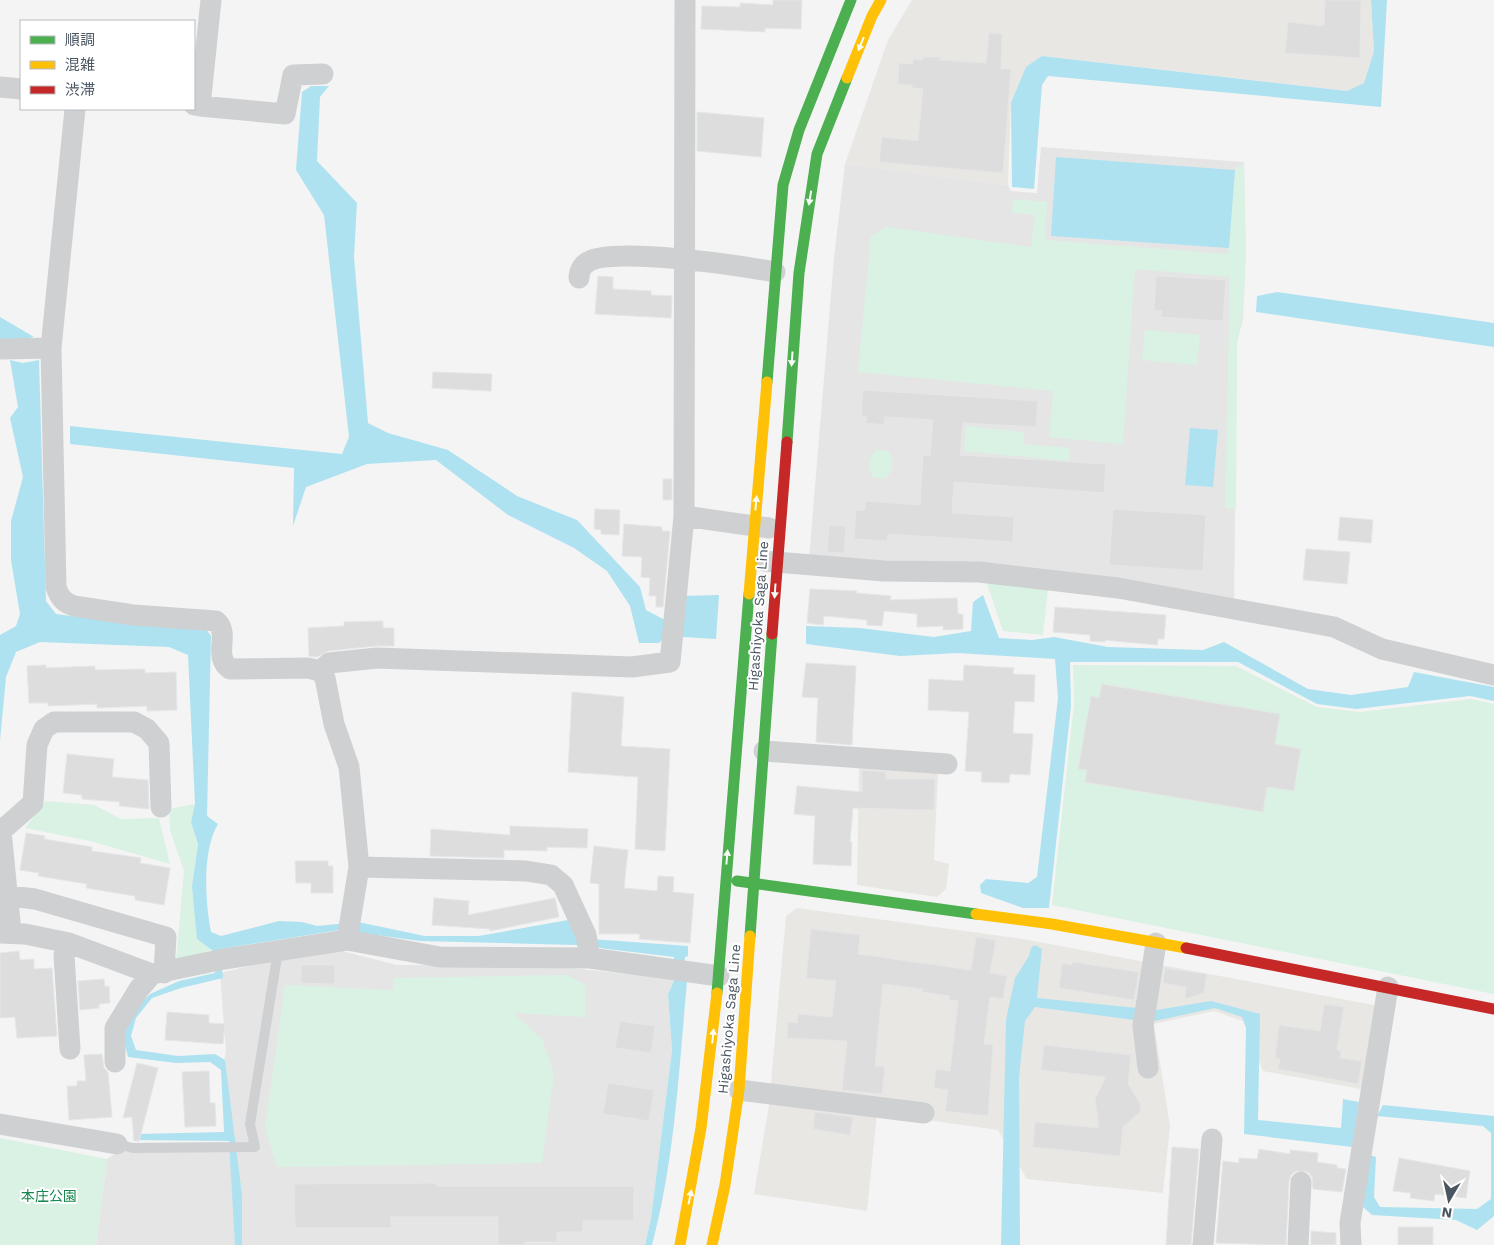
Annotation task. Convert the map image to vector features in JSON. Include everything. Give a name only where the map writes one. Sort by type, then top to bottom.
[{"type":"main road","name":"Higashiyoka Saga Line","points":[[680,1245],[694,1182],[719,976],[751,559],[783,185],[796,140],[851,0]]},
{"type":"main road","name":"Higashiyoka Saga Line","points":[[712,1245],[725,1186],[739,1090],[799,273],[817,154],[870,5]]},
{"type":"main road","points":[[726,879],[951,908],[1156,943],[1494,1009]]},
{"type":"street","points":[[211,0],[197,105],[286,114],[293,75],[323,74]]},
{"type":"street","points":[[320,671],[329,662],[377,658],[632,667],[670,662],[684,516],[686,259],[685,0]]},
{"type":"street","points":[[0,87],[20,89]]},
{"type":"street","points":[[75,110],[52,348],[56,586],[60,597],[65,603],[74,606],[133,615],[216,621],[220,625],[222,632],[221,656],[224,664],[230,669],[308,668],[320,671],[325,678],[334,724],[349,767],[359,867],[349,931]]},
{"type":"street","points":[[579,278],[579,272],[587,262],[603,257],[686,259],[775,272]]},
{"type":"street","points":[[0,349],[52,348]]},
{"type":"street","points":[[684,516],[779,529]]},
{"type":"street","points":[[751,559],[884,571],[979,572],[1118,588],[1234,610],[1294,618],[1334,627],[1382,649],[1494,675]]},
{"type":"street","points":[[158,974],[69,943],[5,933],[9,896],[1,831],[33,803],[37,745],[44,729],[54,722],[134,722],[147,729],[159,743],[161,807]]},
{"type":"street","points":[[764,751],[947,764]]},
{"type":"street","points":[[359,867],[526,871],[550,875],[563,885],[588,947]]},
{"type":"street","points":[[9,896],[35,899],[166,937],[158,974]]},
{"type":"street","points":[[115,1062],[114,1028],[139,989],[158,974],[215,961],[278,951],[349,931],[440,957],[588,947],[679,969],[719,976]]},
{"type":"street","points":[[69,943],[64,955],[70,1049]]},
{"type":"street","points":[[1148,1068],[1143,1026],[1156,943]]},
{"type":"street","points":[[1351,1245],[1350,1223],[1388,987]]},
{"type":"street","points":[[739,1090],[924,1113]]},
{"type":"street","points":[[0,1124],[117,1144]]},
{"type":"street","points":[[1203,1245],[1212,1139]]},
{"type":"street","points":[[1298,1245],[1301,1182]]},
{"type":"lane","points":[[117,1144],[133,1148],[255,1147],[250,1124],[278,951]]},
{"type":"shaded area","points":[[912,0],[1371,0],[1374,51],[1364,83],[1347,91],[1043,56],[1011,103],[1008,185],[845,164],[888,40]]},
{"type":"shaded area","points":[[1041,147],[1244,162],[1245,265],[1243,318],[1237,343],[1234,605],[809,559],[834,258],[845,164],[1008,185],[1011,191],[1037,193]]},
{"type":"shaded area","points":[[859,765],[938,771],[934,860],[949,864],[946,889],[937,897],[857,885]]},
{"type":"shaded area","points":[[797,908],[1023,939],[1379,1006],[1366,1090],[1263,1071],[1243,1021],[1214,1011],[1154,1024],[1170,1126],[1163,1193],[1027,1179],[998,1130],[877,1113],[867,1211],[754,1194],[769,1105],[786,916]]},
{"type":"shaded area","points":[[342,951],[397,965],[549,966],[671,978],[674,981],[668,994],[672,1050],[651,1218],[645,1245],[96,1245],[107,1159],[131,1143],[231,1142],[223,1065],[226,1052],[220,973],[278,959]]},
{"type":"green space","points":[[1244,162],[1246,253],[1244,298],[1237,343],[1236,509],[1225,508],[1230,277],[1135,269],[1123,444],[1049,437],[1053,391],[858,372],[871,236],[887,227],[1031,247],[1035,215],[1012,213],[1013,199],[1047,202],[1045,240],[1228,254],[1235,170]]},
{"type":"green space","points":[[1145,330],[1200,335],[1197,365],[1142,360]]},
{"type":"green space","points":[[966,426],[1024,432],[1023,444],[1070,448],[1069,461],[964,451]]},
{"type":"green space","points":[[876,450],[888,451],[892,458],[892,469],[885,479],[874,478],[870,471],[870,460]]},
{"type":"green space","points":[[986,581],[1048,589],[1043,635],[1003,631]]},
{"type":"green space","points":[[1073,665],[1236,666],[1317,707],[1360,712],[1471,699],[1494,704],[1494,994],[1052,905],[1074,704]]},
{"type":"green space","points":[[46,801],[94,805],[121,819],[159,818],[170,864],[90,841],[25,828]]},
{"type":"green space","points":[[195,804],[191,822],[198,844],[192,886],[212,950],[176,961],[184,871],[170,830],[169,809]]},
{"type":"green space","points":[[566,975],[586,985],[585,1017],[513,1013],[542,1039],[554,1073],[542,1163],[277,1167],[265,1128],[285,985],[393,990],[394,978]]},
{"type":"green space","name":"本庄公園","points":[[0,1138],[107,1159],[96,1245],[0,1245]]},
{"type":"water","points":[[1371,0],[1387,0],[1381,107],[1048,76],[1042,85],[1034,189],[1012,187],[1011,103],[1026,67],[1042,56],[1347,91],[1364,83],[1374,51]]},
{"type":"water","points":[[311,86],[329,86],[320,97],[317,161],[357,203],[354,257],[368,423],[388,433],[448,450],[517,496],[577,520],[640,587],[646,610],[665,620],[683,596],[719,595],[716,639],[666,636],[659,643],[639,643],[630,606],[607,571],[574,548],[508,515],[436,460],[367,464],[306,487],[293,526],[294,468],[70,444],[70,426],[342,454],[349,437],[324,215],[296,170],[302,92]]},
{"type":"water","points":[[1056,157],[1235,170],[1229,248],[1051,236]]},
{"type":"water","points":[[1277,292],[1494,323],[1494,347],[1256,312],[1257,296]]},
{"type":"water","points":[[0,317],[34,337],[0,344]]},
{"type":"water","points":[[10,360],[23,363],[39,360],[46,601],[56,614],[130,624],[205,628],[211,636],[207,816],[218,824],[209,848],[206,876],[207,906],[211,932],[221,936],[279,921],[302,922],[317,926],[358,922],[425,936],[479,936],[568,920],[577,938],[688,946],[683,980],[687,981],[675,1114],[666,1180],[652,1245],[645,1245],[651,1218],[672,1050],[668,994],[674,981],[674,957],[575,945],[420,941],[340,930],[220,949],[223,978],[181,988],[152,998],[136,1018],[131,1036],[136,1050],[178,1056],[215,1054],[225,1060],[242,1195],[242,1245],[235,1245],[229,1141],[138,1140],[138,1134],[224,1132],[221,1070],[210,1062],[176,1063],[128,1057],[123,1036],[128,1017],[150,994],[179,981],[215,973],[212,950],[197,939],[192,886],[198,844],[191,822],[195,804],[188,655],[169,647],[40,642],[16,652],[6,677],[0,741],[0,635],[16,626],[20,614],[11,560],[11,521],[23,477],[10,418],[18,407]]},
{"type":"water","points":[[1190,428],[1218,430],[1213,487],[1185,485]]},
{"type":"water","points":[[983,595],[999,638],[1032,640],[1054,637],[1108,647],[1203,650],[1224,642],[1308,689],[1351,695],[1408,687],[1414,672],[1494,687],[1494,701],[1470,696],[1356,709],[1317,704],[1238,662],[1070,662],[1071,706],[1049,908],[1023,908],[981,893],[980,885],[986,879],[1028,883],[1037,877],[1058,698],[1055,659],[958,653],[900,656],[806,644],[806,626],[860,628],[934,637],[971,631],[973,602]]},
{"type":"water","points":[[1035,945],[1042,949],[1037,998],[1157,1010],[1211,1001],[1260,1014],[1258,1120],[1341,1128],[1343,1099],[1359,1102],[1352,1147],[1244,1134],[1246,1027],[1242,1017],[1215,1008],[1150,1022],[1035,1007],[1025,1021],[1019,1077],[1020,1245],[1001,1245],[1006,1020],[1015,978],[1029,956],[1031,948]]},
{"type":"water","points":[[1383,1105],[1494,1116],[1494,1216],[1477,1230],[1456,1220],[1372,1215],[1363,1207],[1370,1155],[1376,1157],[1374,1197],[1380,1207],[1477,1209],[1491,1199],[1491,1133],[1483,1126],[1377,1116]]},
{"type":"building","points":[[773,0],[802,0],[801,29],[765,28],[765,32],[701,29],[702,6],[740,7],[740,3],[773,5]]},
{"type":"building","points":[[1325,0],[1361,0],[1360,58],[1285,53],[1288,22],[1324,26]]},
{"type":"building","points":[[989,33],[1002,34],[1001,69],[1011,69],[1003,173],[879,162],[882,137],[918,141],[923,89],[912,88],[912,85],[898,84],[899,63],[913,64],[913,59],[922,60],[923,57],[940,57],[940,60],[986,63]]},
{"type":"building","points":[[697,112],[764,118],[761,157],[697,151]]},
{"type":"building","points":[[598,276],[613,277],[613,289],[651,291],[651,295],[672,296],[671,318],[595,314]]},
{"type":"building","points":[[1156,276],[1226,280],[1223,321],[1161,317],[1162,311],[1154,310]]},
{"type":"building","points":[[433,372],[492,374],[491,391],[432,388]]},
{"type":"building","points":[[863,390],[1038,401],[1036,427],[963,423],[960,455],[1106,464],[1104,493],[954,482],[952,513],[1014,517],[1013,542],[888,534],[887,541],[854,539],[856,510],[865,510],[865,501],[920,505],[923,455],[930,456],[933,420],[885,417],[884,425],[866,423],[866,416],[861,416]]},
{"type":"building","points":[[663,479],[672,479],[672,500],[663,500]]},
{"type":"building","points":[[595,509],[620,510],[619,535],[601,534],[601,530],[594,529]]},
{"type":"building","points":[[1113,509],[1206,515],[1203,571],[1109,565]]},
{"type":"building","points":[[1340,517],[1373,520],[1371,543],[1338,540]]},
{"type":"building","points":[[624,524],[662,527],[662,531],[670,531],[663,607],[656,607],[656,596],[649,596],[650,578],[641,577],[642,557],[622,556]]},
{"type":"building","points":[[829,525],[846,526],[844,553],[827,552]]},
{"type":"building","points":[[1306,549],[1350,552],[1347,584],[1303,580]]},
{"type":"building","points":[[810,589],[857,591],[856,593],[891,596],[890,600],[957,598],[958,614],[963,614],[963,629],[943,630],[943,626],[917,627],[917,614],[884,611],[882,626],[867,625],[867,620],[824,616],[823,625],[807,623]]},
{"type":"building","points":[[1055,607],[1166,615],[1164,639],[1158,639],[1157,645],[1105,640],[1105,642],[1090,641],[1090,635],[1053,632]]},
{"type":"building","points":[[383,621],[383,628],[394,628],[394,646],[328,651],[317,657],[309,656],[308,628],[344,626],[344,622]]},
{"type":"building","points":[[806,663],[856,666],[852,745],[816,742],[818,698],[802,697]]},
{"type":"building","points":[[46,665],[46,668],[95,666],[95,670],[145,669],[145,673],[176,672],[177,710],[147,711],[147,706],[97,708],[97,704],[48,706],[48,703],[29,703],[27,666]]},
{"type":"building","points":[[964,665],[1014,668],[1013,674],[1035,675],[1034,702],[1015,701],[1013,733],[1033,734],[1030,775],[1010,774],[1009,783],[981,782],[982,772],[965,771],[969,712],[928,710],[929,679],[963,681]]},
{"type":"building","points":[[1102,684],[1280,714],[1275,744],[1301,749],[1294,791],[1267,787],[1263,812],[1085,782],[1087,770],[1078,769],[1091,696],[1099,698]]},
{"type":"building","points":[[572,692],[624,697],[621,746],[670,749],[665,851],[635,849],[638,777],[568,772]]},
{"type":"building","points":[[67,754],[114,759],[112,777],[148,780],[149,809],[119,806],[120,802],[82,799],[82,795],[63,793]]},
{"type":"building","points":[[862,770],[886,772],[886,779],[935,779],[934,810],[853,808],[850,842],[852,842],[851,866],[813,864],[815,816],[794,814],[797,786],[862,792]]},
{"type":"building","points":[[510,826],[588,829],[587,848],[547,847],[547,851],[504,850],[504,858],[430,856],[431,829],[510,835]]},
{"type":"building","points":[[26,833],[45,836],[44,839],[92,847],[92,851],[141,858],[140,863],[170,868],[164,905],[135,900],[135,896],[86,888],[87,884],[38,876],[39,873],[20,870]]},
{"type":"building","points":[[594,846],[628,850],[624,888],[657,891],[658,876],[674,877],[673,892],[694,894],[690,943],[639,939],[640,934],[599,934],[599,884],[590,883]]},
{"type":"building","points":[[295,861],[328,861],[328,866],[333,866],[333,893],[311,893],[311,883],[296,883]]},
{"type":"building","points":[[434,898],[469,901],[468,915],[555,898],[559,917],[490,931],[490,929],[432,925]]},
{"type":"building","points":[[811,929],[860,935],[858,954],[971,970],[976,937],[996,940],[990,973],[1007,976],[1003,999],[990,997],[984,1044],[993,1045],[988,1116],[945,1111],[948,1090],[934,1088],[936,1069],[950,1071],[958,1001],[949,1000],[950,996],[922,992],[923,989],[883,984],[875,1066],[885,1067],[882,1094],[842,1090],[847,1041],[787,1038],[788,1022],[797,1023],[798,1014],[832,1017],[836,981],[806,978]]},
{"type":"building","points":[[19,951],[20,960],[34,959],[34,969],[52,968],[57,1036],[17,1038],[15,1017],[0,1018],[0,953]]},
{"type":"building","points":[[1072,962],[1139,972],[1134,1000],[1059,988],[1062,963],[1072,965]]},
{"type":"building","points":[[301,965],[335,965],[335,984],[301,983]]},
{"type":"building","points":[[1165,968],[1207,974],[1204,993],[1185,999],[1186,987],[1163,983]]},
{"type":"building","points":[[104,979],[105,987],[109,986],[110,1003],[99,1004],[99,1008],[80,1010],[78,981]]},
{"type":"building","points":[[1324,1004],[1344,1007],[1337,1050],[1341,1051],[1340,1058],[1362,1061],[1358,1084],[1278,1069],[1280,1059],[1275,1058],[1279,1025],[1320,1031]]},
{"type":"building","points":[[167,1012],[209,1015],[209,1023],[225,1024],[223,1044],[165,1040]]},
{"type":"building","points":[[620,1021],[655,1026],[651,1053],[615,1048]]},
{"type":"building","points":[[1044,1045],[1131,1055],[1128,1084],[1141,1105],[1140,1112],[1123,1127],[1120,1156],[1033,1147],[1035,1122],[1099,1128],[1095,1099],[1106,1077],[1041,1070]]},
{"type":"building","points":[[102,1054],[104,1068],[108,1072],[112,1117],[69,1120],[67,1086],[77,1086],[77,1081],[86,1081],[84,1055]]},
{"type":"building","points":[[137,1063],[158,1068],[139,1141],[134,1141],[132,1117],[123,1118]]},
{"type":"building","points":[[209,1071],[210,1103],[215,1103],[216,1126],[185,1127],[182,1072]]},
{"type":"building","points":[[608,1083],[654,1090],[649,1121],[603,1114]]},
{"type":"building","points":[[815,1112],[853,1117],[850,1135],[813,1129]]},
{"type":"building","points":[[1172,1147],[1199,1149],[1191,1245],[1166,1245]]},
{"type":"building","points":[[1259,1149],[1290,1154],[1290,1150],[1318,1153],[1317,1162],[1337,1165],[1337,1168],[1346,1169],[1342,1192],[1313,1189],[1312,1177],[1308,1172],[1296,1171],[1291,1175],[1289,1181],[1286,1245],[1216,1243],[1223,1161],[1239,1163],[1239,1158],[1257,1159]]},
{"type":"building","points":[[1399,1158],[1470,1171],[1466,1198],[1435,1194],[1434,1201],[1410,1198],[1411,1193],[1393,1191]]},
{"type":"building","points":[[436,1183],[436,1186],[634,1186],[634,1221],[583,1221],[583,1232],[557,1232],[557,1242],[525,1242],[525,1245],[498,1245],[498,1217],[391,1217],[391,1228],[295,1228],[294,1184]]},
{"type":"building","points":[[1398,1227],[1433,1227],[1433,1245],[1398,1245]]},
{"type":"building","points":[[1311,1231],[1336,1233],[1336,1245],[1311,1245]]},
{"type":"traffic: fast","points":[[767,382],[783,185],[799,130],[851,0]]},
{"type":"traffic: fast","points":[[787,442],[799,273],[817,154],[847,78]]},
{"type":"traffic: fast","points":[[717,993],[749,594]]},
{"type":"traffic: fast","points":[[750,936],[772,634]]},
{"type":"traffic: fast","points":[[737,881],[976,914]]},
{"type":"traffic: slow","points":[[847,78],[872,16],[881,0]]},
{"type":"traffic: slow","points":[[749,594],[767,382]]},
{"type":"traffic: slow","points":[[976,914],[1052,924],[1186,948]]},
{"type":"traffic: slow","points":[[712,1245],[725,1185],[739,1090],[750,936]]},
{"type":"traffic: slow","points":[[680,1245],[701,1128],[717,993]]},
{"type":"traffic: jam","points":[[772,634],[787,442]]},
{"type":"traffic: jam","points":[[1186,948],[1494,1009]]}]
